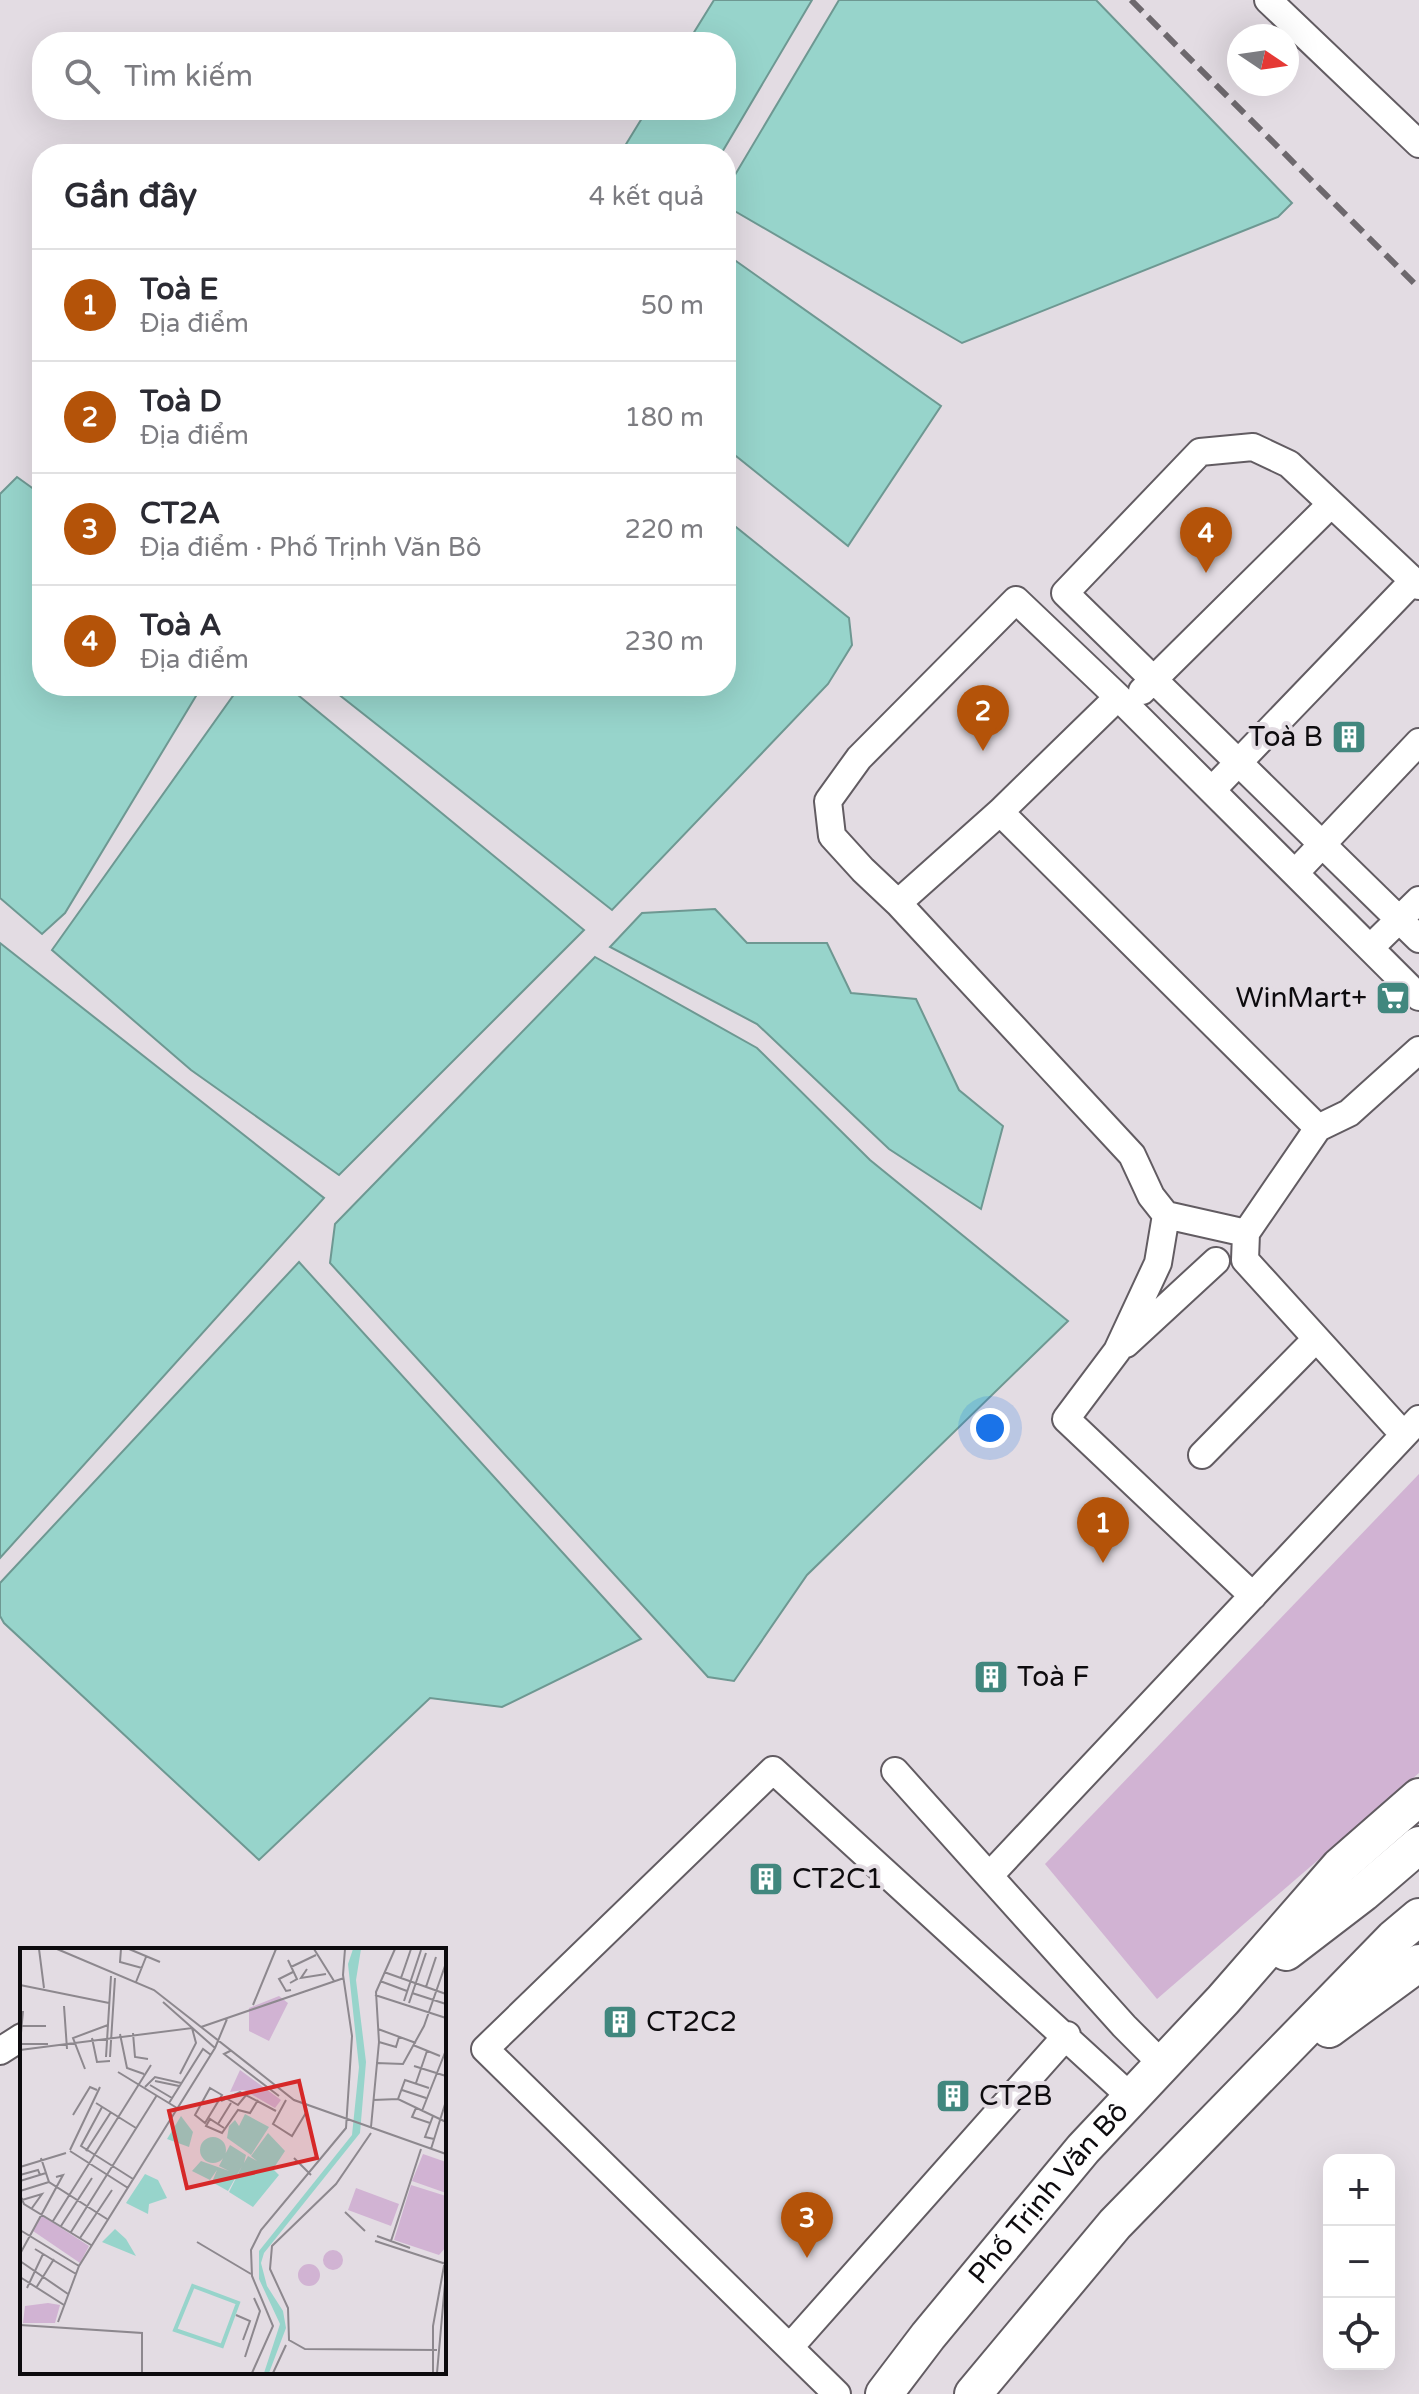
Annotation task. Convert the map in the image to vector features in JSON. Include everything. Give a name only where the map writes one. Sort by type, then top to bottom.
[{"type":"main road","name":"Phố Trịnh Văn Bô","points":[[884,2394],[1074,2159],[1223,2000],[1340,1866],[1419,1797]]},
{"type":"main road","name":"Phố Trịnh Văn Bô","points":[[1223,2000],[1363,1893],[1419,1845]]},
{"type":"main road","points":[[973,2394],[1115,2224],[1237,2096],[1411,1939]]},
{"type":"street","points":[[1268,0],[1419,144]]},
{"type":"street","points":[[1212,790],[1240,764],[1416,584],[1289,464],[1253,447],[1200,452],[1065,593],[1154,679],[1240,764],[1322,844],[1409,930]]},
{"type":"street","points":[[898,903],[1122,701],[1154,679],[1330,505]]},
{"type":"street","points":[[1246,1233],[1166,1215],[1151,1196],[1132,1155],[832,836],[828,801],[859,758],[1016,600],[1122,701],[1419,997]]},
{"type":"street","points":[[1295,873],[1419,742]]},
{"type":"street","points":[[1000,812],[1318,1128]]},
{"type":"street","points":[[1370,948],[1409,930],[1419,900]]},
{"type":"street","points":[[990,1875],[1412,1427],[1316,1339],[1245,1260],[1246,1233],[1318,1128],[1349,1113],[1419,1050]]},
{"type":"street","points":[[1117,1351],[1158,1263],[1166,1215]]},
{"type":"street","points":[[1158,1263],[1245,1260]]},
{"type":"street","points":[[1216,1261],[1117,1351],[1066,1419],[1253,1596]]},
{"type":"street","points":[[1202,1455],[1316,1339]]},
{"type":"street","points":[[837,2394],[485,2049],[773,1770],[1067,2035],[1132,2098]]},
{"type":"street","points":[[895,1771],[1124,2026],[1163,2065]]},
{"type":"street","points":[[790,2347],[1067,2035]]},
{"type":"street","points":[[0,2051],[20,2038]]},
{"type":"shaded area","points":[[714,0],[812,0],[727,144],[626,144],[641,120],[736,120],[736,32],[694,32]]},
{"type":"shaded area","points":[[839,0],[1096,0],[1292,203],[1278,217],[962,343],[736,212],[736,173]]},
{"type":"shaded area","points":[[736,261],[941,406],[848,546],[736,456]]},
{"type":"shaded area","points":[[17,477],[32,488],[32,696],[196,696],[65,913],[42,934],[0,898],[0,494]]},
{"type":"shaded area","points":[[736,527],[849,618],[852,645],[828,684],[612,910],[341,696],[736,696]]},
{"type":"shaded area","points":[[233,696],[299,696],[584,930],[339,1175],[191,1070],[52,950]]},
{"type":"shaded area","points":[[715,909],[747,943],[827,943],[851,993],[916,999],[959,1090],[1003,1126],[981,1209],[889,1149],[757,1024],[610,947],[642,913]]},
{"type":"shaded area","points":[[0,943],[324,1198],[0,1558]]},
{"type":"shaded area","points":[[595,957],[757,1048],[870,1160],[1068,1321],[807,1575],[734,1681],[708,1677],[330,1263],[335,1224]]},
{"type":"shaded area","points":[[299,1262],[641,1639],[502,1707],[430,1698],[259,1860],[4,1623],[0,1616],[0,1583]]},
{"type":"shaded area","points":[[1419,1474],[1419,1773],[1157,1999],[1045,1864]]},
{"type":"railway","points":[[1131,0],[1419,288]]},
{"type":"place","name":"Toà A","points":[[1206,573]]},
{"type":"place","name":"Toà B","points":[[1349,737]]},
{"type":"place","name":"Toà D","points":[[983,751]]},
{"type":"place","name":"WinMart+","points":[[1393,998]]},
{"type":"place","name":"Toà E","points":[[1103,1563]]},
{"type":"place","name":"Toà F","points":[[991,1677]]},
{"type":"place","name":"CT2C1","points":[[766,1879]]},
{"type":"place","name":"CT2C2","points":[[620,2022]]},
{"type":"place","name":"CT2B","points":[[953,2096]]},
{"type":"place","name":"CT2A","points":[[807,2258]]}]
